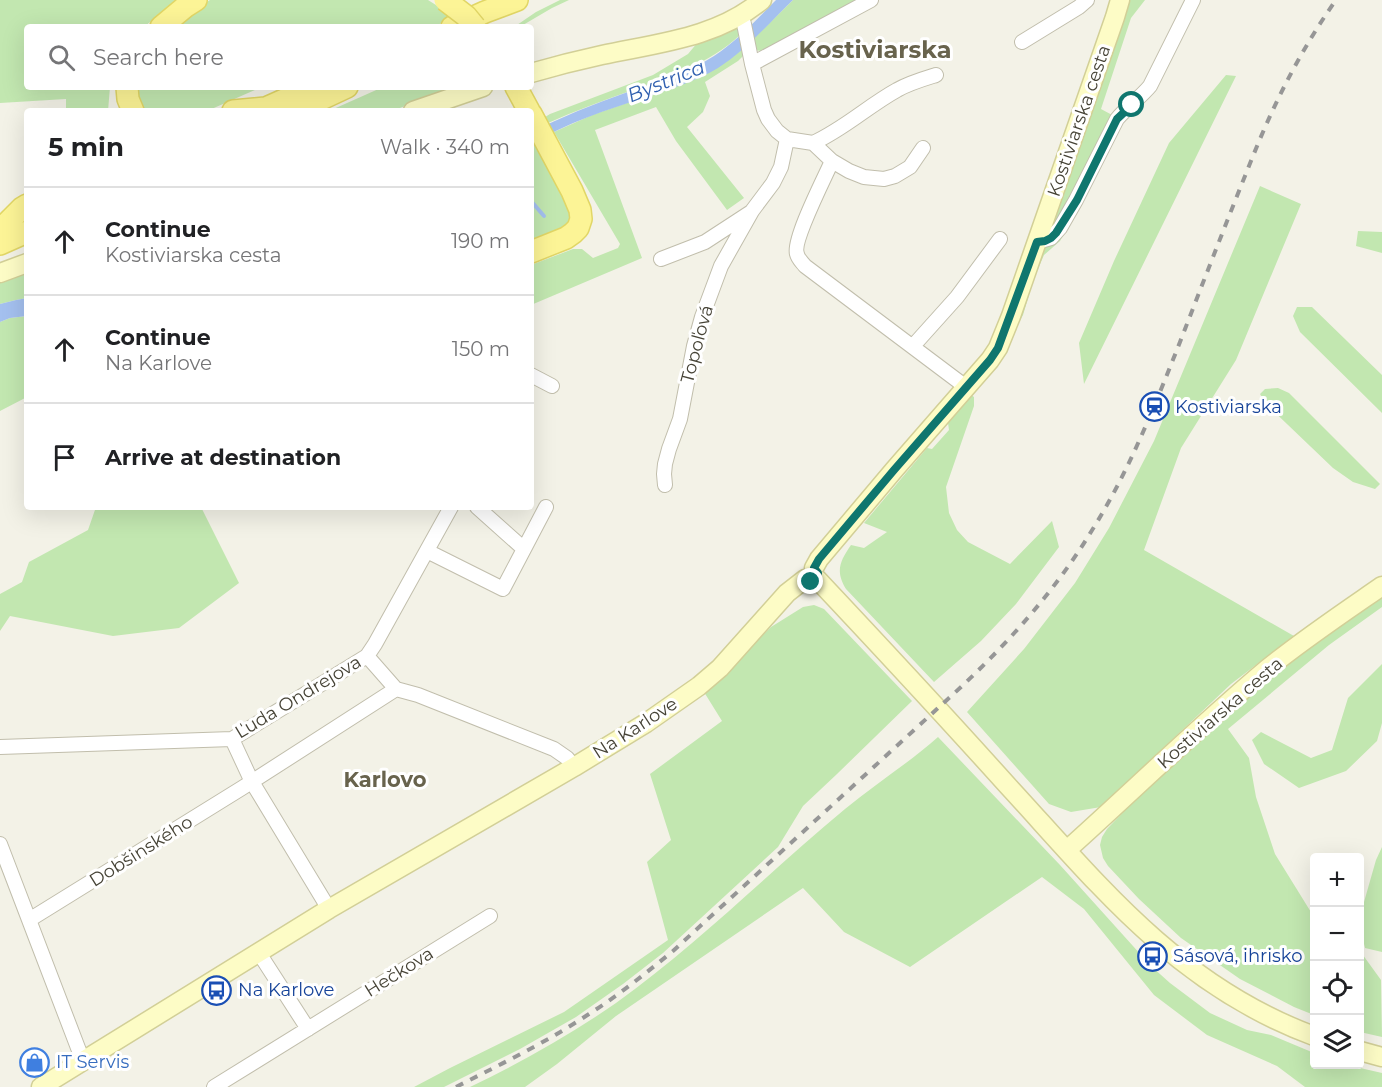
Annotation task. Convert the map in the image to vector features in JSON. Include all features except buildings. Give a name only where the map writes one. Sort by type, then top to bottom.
[{"type":"main road","points":[[165,24],[196,0]]},
{"type":"main road","points":[[445,0],[474,24]]},
{"type":"main road","points":[[459,24],[517,0]]},
{"type":"main road","points":[[483,24],[533,0]]},
{"type":"main road","points":[[117,108],[119,90]]},
{"type":"main road","points":[[127,90],[132,108]]},
{"type":"main road","points":[[266,108],[306,90]]},
{"type":"main road","points":[[302,108],[341,90]]},
{"type":"main road","points":[[318,108],[341,90]]},
{"type":"main road","points":[[518,90],[528,108]]},
{"type":"main road","points":[[534,119],[560,167],[580,210],[581,219],[578,228],[566,238],[534,251]]},
{"type":"main road","points":[[0,234],[24,207]]},
{"type":"main road","points":[[0,234],[24,219]]},
{"type":"main road","points":[[0,234],[24,232]]},
{"type":"street","points":[[534,72],[602,55],[687,38],[731,21],[742,20],[762,0]]},
{"type":"street","points":[[751,57],[871,0]]},
{"type":"street","points":[[1022,42],[1087,0]]},
{"type":"street","name":"Kostiviarska cesta","points":[[966,387],[990,360],[1000,344],[1119,0]]},
{"type":"street","name":"Kostiviarska cesta","points":[[1037,242],[1051,238],[1060,228],[1077,200],[1117,119],[1150,86],[1193,0]]},
{"type":"street","points":[[742,20],[764,110],[777,131],[787,139],[813,143],[832,161],[849,171],[864,177],[884,179],[895,176],[910,167],[923,148]]},
{"type":"street","points":[[813,143],[835,132],[896,90],[936,75]]},
{"type":"street","points":[[422,108],[474,90]]},
{"type":"street","name":"Topoľová","points":[[666,485],[665,464],[680,419],[702,317],[721,266],[752,211],[773,183],[781,167],[787,139]]},
{"type":"street","points":[[832,161],[804,223],[796,250],[797,255],[805,266],[966,387]]},
{"type":"street","name":"Topoľová","points":[[661,259],[705,242],[752,211]]},
{"type":"street","points":[[909,343],[957,297],[1000,239]]},
{"type":"street","points":[[0,273],[24,264]]},
{"type":"street","points":[[534,377],[552,386]]},
{"type":"street","name":"Na Karlove","points":[[41,1087],[329,909],[574,767],[646,723],[699,686],[720,668],[787,594],[812,575],[819,559],[966,387]]},
{"type":"street","points":[[427,551],[503,589],[546,507]]},
{"type":"street","name":"Ľuda Ondrejova","points":[[0,747],[232,739],[367,656],[449,510]]},
{"type":"street","points":[[480,510],[524,549]]},
{"type":"street","points":[[812,575],[1067,850],[1155,939],[1218,986],[1278,1020],[1310,1034]]},
{"type":"street","name":"Kostiviarska cesta","points":[[1067,850],[1268,669],[1382,586]]},
{"type":"street","points":[[367,656],[396,689],[418,695],[554,749],[567,758],[574,767]]},
{"type":"street","name":"Dobšinského","points":[[29,920],[252,782],[396,689]]},
{"type":"street","points":[[232,739],[252,782],[329,909]]},
{"type":"street","points":[[0,844],[83,1061]]},
{"type":"street","name":"Hečkova","points":[[214,1087],[490,916]]},
{"type":"street","points":[[259,953],[308,1029]]},
{"type":"street","points":[[1364,1052],[1382,1057]]},
{"type":"green space","points":[[0,0],[177,0],[148,24],[24,24],[24,90],[110,90],[108,108],[66,108],[66,99],[0,103]]},
{"type":"green space","points":[[210,0],[428,0],[455,17],[440,24],[175,24]]},
{"type":"green space","points":[[560,0],[569,0],[525,24],[518,24]]},
{"type":"green space","points":[[793,0],[860,0],[767,52],[755,50],[753,39]]},
{"type":"green space","points":[[1128,0],[1145,0],[1131,18],[1101,109],[1114,116],[1068,206],[1052,230],[1044,235]]},
{"type":"green space","points":[[738,25],[740,35],[715,54],[688,69],[548,123],[545,117],[653,75],[688,54],[698,42]]},
{"type":"green space","points":[[743,49],[743,56],[738,61],[705,82],[710,96],[703,112],[687,127],[744,198],[727,210],[676,141],[656,107],[595,130],[642,258],[534,304],[534,264],[573,249],[582,249],[593,258],[618,248],[620,244],[554,132],[592,115],[696,79]]},
{"type":"green space","points":[[1226,75],[1236,76],[1084,384],[1079,343],[1114,261],[1169,143]]},
{"type":"green space","points":[[134,90],[255,90],[214,108],[140,108]]},
{"type":"green space","points":[[376,90],[454,90],[400,108],[336,108]]},
{"type":"green space","points":[[536,141],[553,171],[571,213],[569,222],[564,227],[534,240],[534,142]]},
{"type":"green space","points":[[1260,186],[1301,204],[1236,360],[1181,448],[1144,550],[1294,636],[1231,684],[1101,807],[1071,812],[1049,804],[967,712],[1024,649],[1075,583],[1109,528],[1154,441]]},
{"type":"green space","points":[[1075,215],[1060,241],[1044,255],[1034,278],[1023,315],[1014,331],[1038,251]]},
{"type":"green space","points":[[1358,231],[1382,232],[1382,253],[1356,246]]},
{"type":"green space","points":[[24,274],[24,299],[0,304],[0,283]]},
{"type":"green space","points":[[1297,307],[1312,307],[1382,375],[1382,413],[1300,332],[1293,316]]},
{"type":"green space","points":[[24,316],[24,399],[0,411],[0,322]]},
{"type":"green space","points":[[1278,388],[1289,393],[1380,484],[1375,489],[1353,482],[1333,468],[1266,404],[1260,394],[1265,389]]},
{"type":"green space","points":[[970,394],[974,397],[974,406],[946,487],[949,513],[957,530],[968,542],[1010,564],[1052,521],[1059,547],[1016,604],[981,641],[934,682],[846,589],[841,577],[840,566],[851,545],[864,548],[887,532],[864,523],[927,448],[932,449],[949,430],[948,423],[965,397]]},
{"type":"green space","points":[[95,510],[202,510],[239,583],[179,628],[113,636],[10,616],[0,631],[0,594],[22,582],[29,562],[88,530]]},
{"type":"green space","points":[[1382,594],[1382,607],[1329,645],[1228,729],[1249,758],[1256,797],[1275,854],[1310,911],[1310,1013],[1240,979],[1181,938],[1108,866],[1103,858],[1100,845],[1107,829],[1130,805],[1264,683]]},
{"type":"green space","points":[[814,605],[824,609],[912,701],[803,806],[778,847],[663,953],[576,1017],[520,1049],[444,1087],[414,1087],[564,1012],[668,940],[647,862],[671,840],[650,774],[722,721],[704,692],[771,627],[803,607]]},
{"type":"green space","points":[[1382,664],[1382,723],[1377,741],[1346,771],[1299,788],[1264,764],[1252,740],[1261,732],[1311,758],[1332,750],[1348,698]]},
{"type":"green space","points":[[938,737],[1060,865],[1151,966],[1210,1013],[1247,1030],[1271,1035],[1310,1051],[1310,1069],[1364,1069],[1382,1073],[1382,1087],[1305,1087],[1277,1066],[1207,1035],[1154,995],[1084,909],[1042,877],[910,967],[844,932],[803,888],[616,1016],[525,1087],[470,1087],[563,1037],[599,1015],[646,981],[704,933],[816,833]]},
{"type":"green space","points":[[1382,847],[1382,952],[1365,948],[1364,944],[1364,902]]},
{"type":"green space","points":[[1364,957],[1381,980],[1382,1037],[1364,1033]]},
{"type":"water","name":"Bystrica","points":[[776,0],[793,0],[748,45],[718,68],[683,84],[587,118],[534,142],[534,130],[704,62],[747,29]]},
{"type":"water","points":[[24,299],[24,316],[0,322],[0,304]]},
{"type":"waterway","points":[[534,204],[544,216]]},
{"type":"railway","points":[[456,1087],[573,1024],[622,992],[673,951],[961,687],[1033,612],[1080,549],[1107,505],[1130,460],[1161,389],[1261,135],[1290,75],[1336,0]]},
{"type":"place","name":"Kostiviarska","points":[[1154,407]]},
{"type":"place","name":"Sásová, ihrisko","points":[[1152,956]]},
{"type":"place","name":"Na Karlove","points":[[217,990]]},
{"type":"place","name":"IT Servis","points":[[35,1062]]},
{"type":"district","name":"Kostiviarska","points":[[875,50]]},
{"type":"district","name":"Karlovo","points":[[385,780]]},
{"type":"route","points":[[811,582],[817,579],[818,573],[814,568],[819,559],[990,360],[1002,340],[1037,242],[1045,241],[1056,233],[1077,200],[1117,119],[1132,105]]}]
